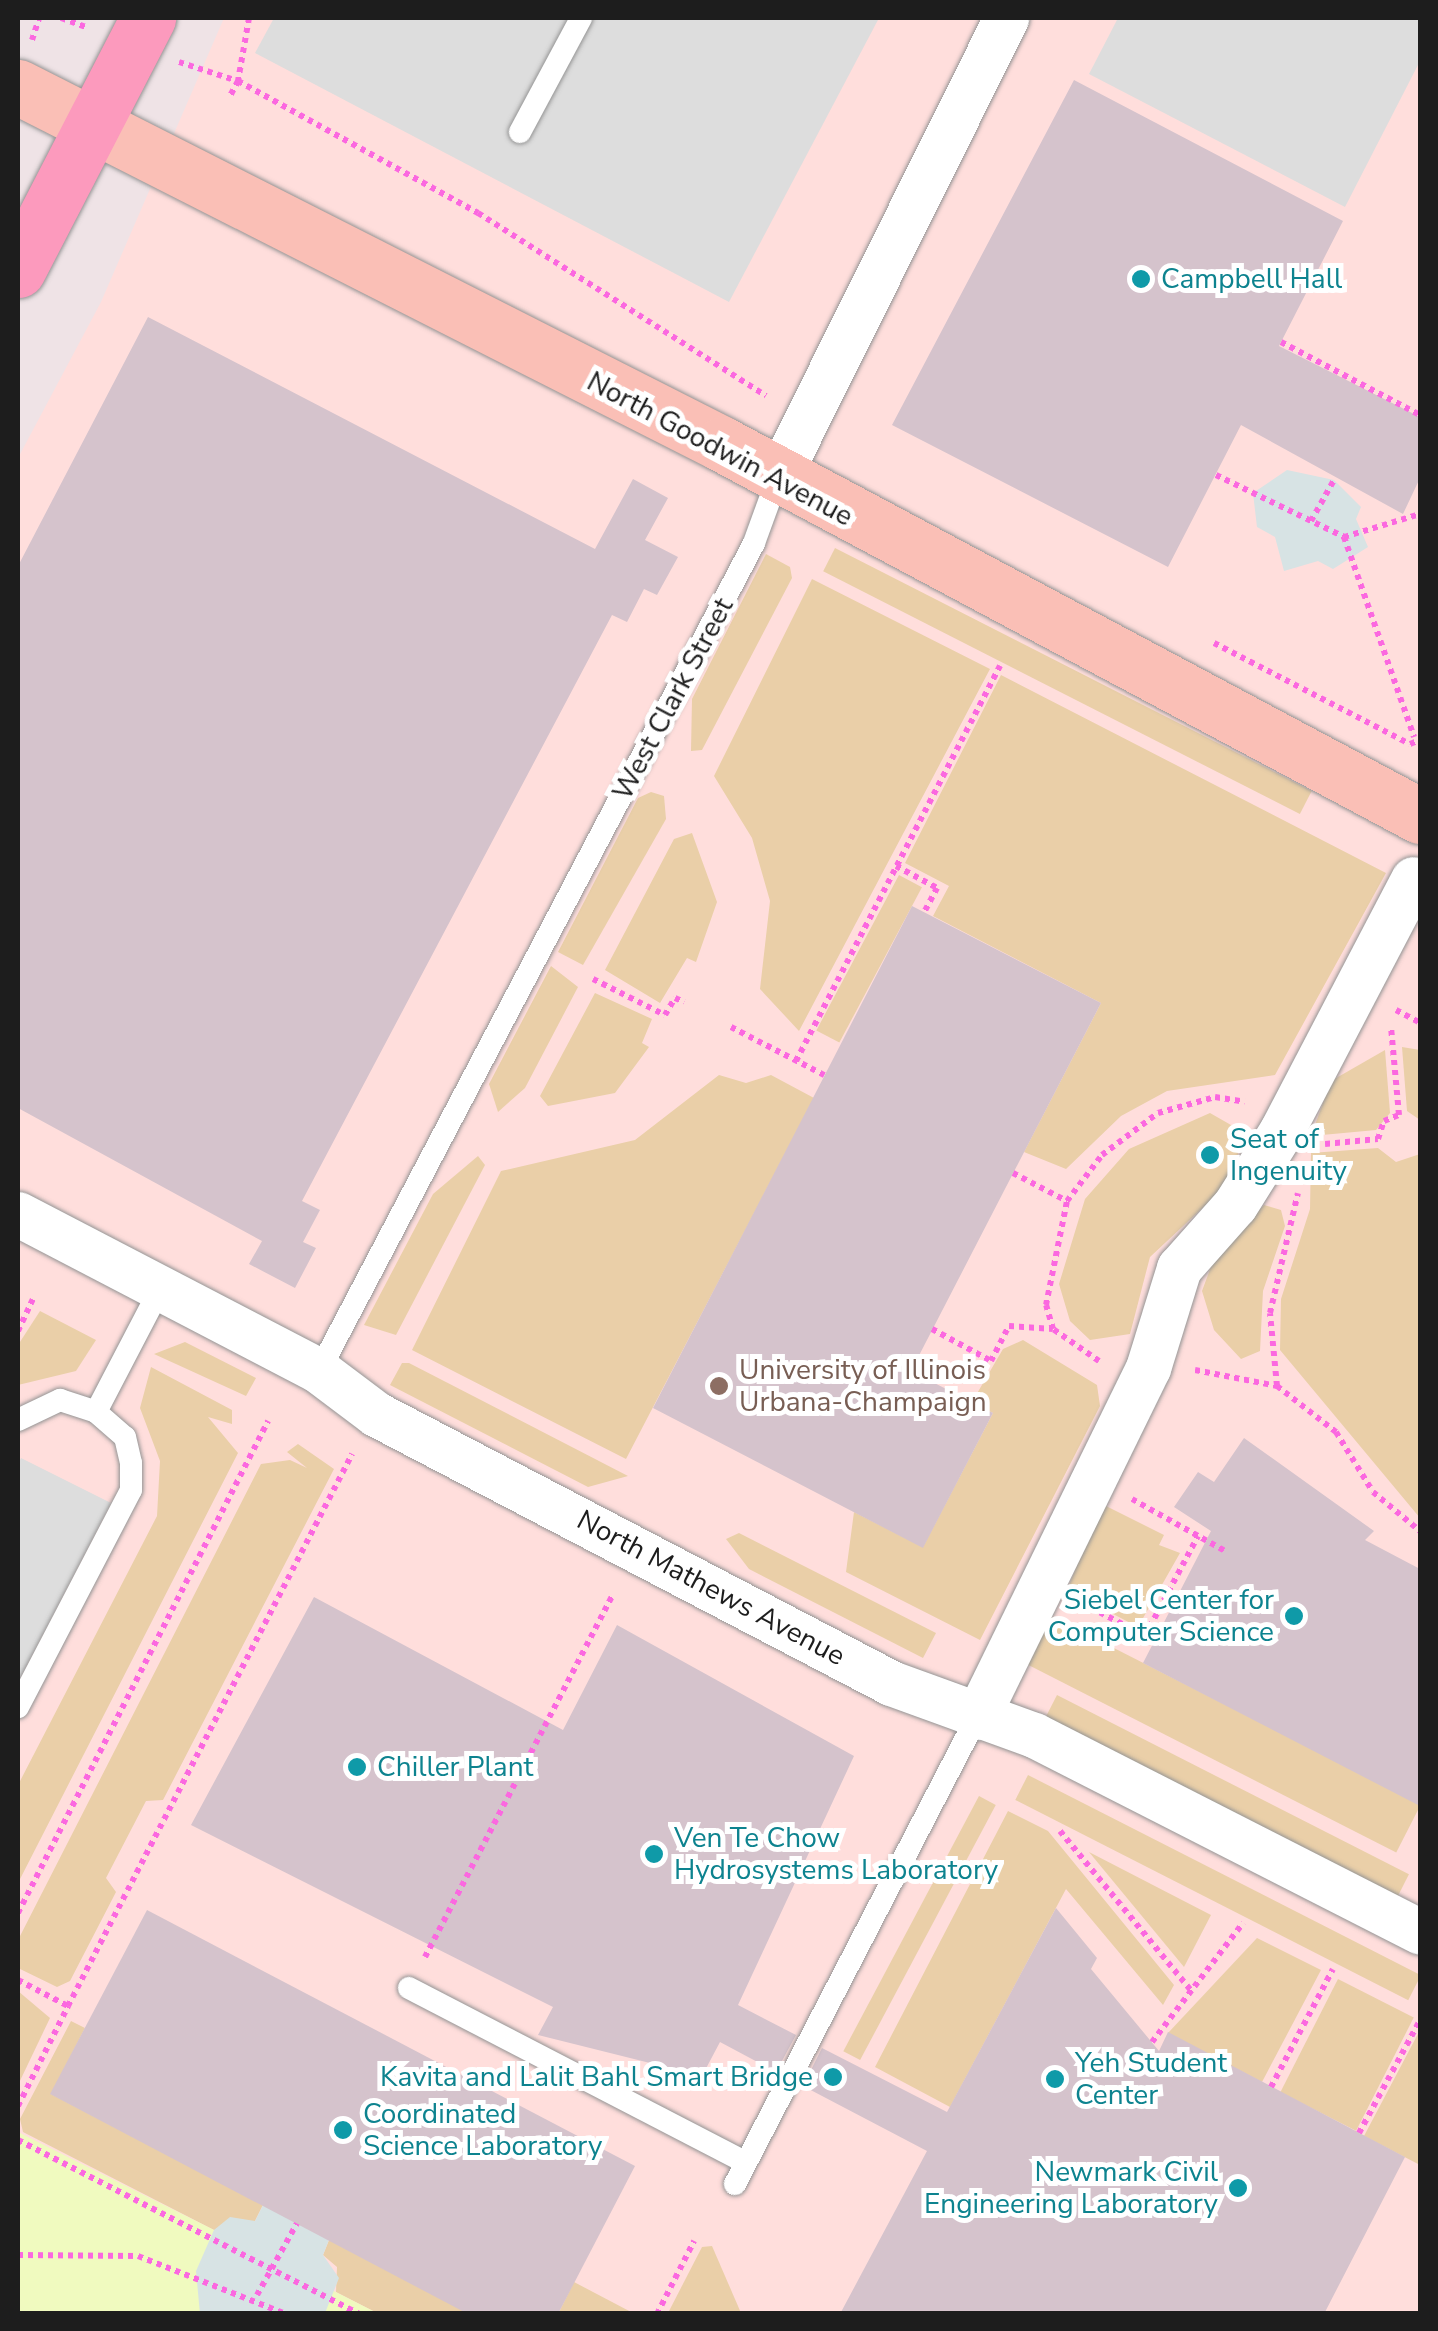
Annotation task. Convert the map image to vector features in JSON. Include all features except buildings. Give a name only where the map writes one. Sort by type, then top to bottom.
[{"type":"main road","points":[[18,270],[148,18]]},
{"type":"street","name":"West Clark Street","points":[[778,476],[1006,18]]},
{"type":"street","name":"North Goodwin Avenue","points":[[18,87],[93,122],[778,476],[1420,816]]},
{"type":"street","points":[[977,1717],[1148,1368],[1178,1268],[1235,1204],[1282,1130],[1413,879]]},
{"type":"street","name":"North Mathews Avenue","points":[[18,1214],[318,1371],[376,1414],[919,1697],[1049,1743],[1420,1932]]},
{"type":"lane","points":[[520,132],[581,18]]},
{"type":"lane","name":"West Clark Street","points":[[318,1371],[754,543],[778,476]]},
{"type":"lane","points":[[96,1412],[160,1289]]},
{"type":"lane","points":[[18,1420],[60,1400],[96,1412],[125,1437],[130,1490],[18,1707]]},
{"type":"lane","points":[[409,1988],[739,2173],[977,1717]]},
{"type":"path","points":[[37,31],[40,18]]},
{"type":"path","points":[[229,98],[238,80],[249,18]]},
{"type":"path","points":[[218,78],[238,80],[478,213],[772,399]]},
{"type":"path","points":[[1281,342],[1420,415]]},
{"type":"path","points":[[1216,475],[1344,537],[1420,514]]},
{"type":"path","points":[[1310,521],[1334,480]]},
{"type":"path","points":[[1344,537],[1414,737]]},
{"type":"path","points":[[796,1061],[1000,666]]},
{"type":"path","points":[[896,866],[936,888],[924,912]]},
{"type":"path","points":[[593,978],[665,1016],[675,998],[684,1002]]},
{"type":"path","points":[[1308,1145],[1378,1139],[1384,1121],[1399,1115],[1389,1006]]},
{"type":"path","points":[[731,1027],[824,1076]]},
{"type":"path","points":[[1013,1173],[1067,1201]]},
{"type":"path","points":[[18,1330],[33,1299]]},
{"type":"path","points":[[932,1329],[991,1360],[1009,1326],[1052,1329]]},
{"type":"path","points":[[1276,1386],[1336,1432],[1373,1492],[1420,1530]]},
{"type":"path","points":[[18,2106],[376,1414]]},
{"type":"path","points":[[18,1913],[268,1420]]},
{"type":"path","points":[[1092,1476],[1227,1552]]},
{"type":"path","points":[[1043,1583],[1144,1636],[1198,1536]]},
{"type":"path","points":[[409,1988],[613,1594]]},
{"type":"path","points":[[1060,1831],[1190,1989]]},
{"type":"path","points":[[1152,2042],[1244,1924]]},
{"type":"path","points":[[1272,2087],[1333,1969]]},
{"type":"path","points":[[18,1980],[68,2006]]},
{"type":"path","points":[[1359,2133],[1420,2020]]},
{"type":"path","points":[[18,2140],[358,2314]]},
{"type":"path","points":[[258,2296],[297,2223]]},
{"type":"path","points":[[657,2314],[694,2241]]},
{"type":"path","points":[[18,2255],[138,2256],[258,2296],[286,2314]]},
{"type":"path","points":[[1401,2314],[1417,2314]]},
{"type":"shaded area","name":"University of Illinois Urbana-Champaign","points":[[224,18],[1420,18],[1420,2313],[18,2314],[18,458],[101,302]]},
{"type":"shaded area","points":[[274,18],[879,18],[729,302],[255,53]]},
{"type":"shaded area","points":[[1118,18],[1420,18],[1420,61],[1345,207],[1089,74]]},
{"type":"shaded area","points":[[1287,470],[1334,480],[1361,507],[1356,519],[1368,547],[1333,569],[1318,561],[1284,571],[1275,537],[1257,527],[1253,493]]},
{"type":"shaded area","points":[[835,548],[1312,791],[1300,814],[823,571]]},
{"type":"shaded area","points":[[766,554],[790,567],[792,578],[702,750],[691,751],[692,699]]},
{"type":"shaded area","points":[[812,579],[990,669],[799,1031],[760,989],[770,901],[752,838],[714,776]]},
{"type":"shaded area","points":[[1001,675],[1386,873],[1275,1075],[1167,1091],[1121,1116],[1066,1169],[1024,1152],[1101,1003],[933,916],[949,886],[905,863]]},
{"type":"shaded area","points":[[651,792],[664,796],[666,819],[583,965],[558,952],[638,798]]},
{"type":"shaded area","points":[[692,833],[717,902],[696,962],[687,958],[660,1003],[605,970],[674,839]]},
{"type":"shaded area","points":[[899,875],[922,887],[839,1043],[816,1030]]},
{"type":"shaded area","points":[[551,966],[578,987],[525,1088],[498,1112],[489,1084]]},
{"type":"shaded area","points":[[595,993],[652,1019],[642,1043],[649,1047],[615,1093],[548,1106],[540,1096]]},
{"type":"shaded area","points":[[1402,1047],[1420,1050],[1420,1120],[1407,1111]]},
{"type":"shaded area","points":[[1385,1050],[1390,1113],[1376,1130],[1311,1136],[1331,1081]]},
{"type":"shaded area","points":[[719,1075],[746,1083],[771,1075],[814,1098],[626,1459],[412,1350],[501,1171],[635,1140]]},
{"type":"shaded area","points":[[1210,1113],[1245,1133],[1228,1184],[1150,1257],[1130,1334],[1090,1340],[1070,1321],[1059,1284],[1085,1199],[1129,1149]]},
{"type":"shaded area","points":[[1378,1148],[1396,1162],[1420,1154],[1420,1518],[1280,1350],[1281,1299],[1310,1209],[1311,1153]]},
{"type":"shaded area","points":[[478,1156],[485,1165],[396,1335],[364,1325],[433,1194]]},
{"type":"shaded area","points":[[1264,1205],[1281,1210],[1285,1226],[1263,1291],[1260,1351],[1241,1359],[1214,1330],[1202,1291],[1215,1256]]},
{"type":"shaded area","points":[[40,1311],[96,1340],[76,1371],[18,1385],[18,1345]]},
{"type":"shaded area","points":[[1023,1340],[1097,1385],[1100,1406],[980,1640],[846,1572],[854,1512],[923,1547],[993,1413],[972,1402],[1003,1349]]},
{"type":"shaded area","points":[[185,1342],[256,1378],[246,1396],[154,1354]]},
{"type":"shaded area","points":[[402,1363],[409,1363],[628,1476],[588,1487],[390,1385]]},
{"type":"shaded area","points":[[151,1367],[232,1410],[232,1424],[208,1417],[238,1453],[18,1883],[18,1785],[157,1516],[160,1461],[140,1408]]},
{"type":"shaded area","points":[[298,1444],[334,1469],[163,1800],[146,1801],[106,1878],[116,1892],[70,1981],[57,1987],[18,1968],[18,1940],[261,1464],[290,1460],[307,1468],[287,1452]]},
{"type":"shaded area","points":[[21,1458],[111,1503],[18,1682],[18,1464]]},
{"type":"shaded area","points":[[1102,1504],[1164,1535],[1159,1545],[1180,1553],[1138,1627],[1067,1590]]},
{"type":"shaded area","points":[[739,1533],[936,1633],[923,1658],[749,1569],[726,1539]]},
{"type":"shaded area","points":[[1051,1616],[1420,1804],[1396,1853],[1026,1664]]},
{"type":"shaded area","points":[[1057,1695],[1409,1874],[1396,1900],[1044,1721]]},
{"type":"shaded area","points":[[1028,1775],[1420,1975],[1408,2000],[1015,1800]]},
{"type":"shaded area","points":[[979,1796],[996,1805],[860,2060],[843,2051]]},
{"type":"shaded area","points":[[1008,1811],[1048,1831],[1174,1985],[1163,2005],[1066,1889],[950,2107],[875,2067]]},
{"type":"shaded area","points":[[1089,1852],[1211,1915],[1184,1967]]},
{"type":"shaded area","points":[[1257,1938],[1321,1970],[1262,2082],[1168,2033]]},
{"type":"shaded area","points":[[1338,1979],[1414,2018],[1356,2131],[1280,2092]]},
{"type":"shaded area","points":[[18,1991],[50,2018],[18,2085]]},
{"type":"shaded area","points":[[71,2021],[85,2028],[51,2094],[263,2205],[255,2221],[214,2230],[23,2132],[20,2119]]},
{"type":"shaded area","points":[[1420,2030],[1420,2165],[1364,2136]]},
{"type":"shaded area","points":[[263,2205],[329,2240],[323,2255],[339,2278],[325,2313],[200,2314],[196,2271],[214,2230],[230,2217],[255,2221]]},
{"type":"shaded area","points":[[329,2240],[468,2313],[377,2313],[336,2292],[337,2267],[323,2255]]},
{"type":"shaded area","points":[[712,2246],[741,2313],[668,2313],[702,2247]]},
{"type":"shaded area","points":[[574,2282],[633,2313],[558,2314]]},
{"type":"green space","points":[[18,2132],[214,2230],[377,2313],[18,2313]]},
{"type":"place","name":"Campbell Hall","points":[[1141,279]]},
{"type":"place","name":"Seat of Ingenuity","points":[[1210,1155]]},
{"type":"place","name":"University of Illinois Urbana-Champaign","points":[[719,1386]]},
{"type":"place","name":"Siebel Center for Computer Science","points":[[1294,1616]]},
{"type":"place","name":"Chiller Plant","points":[[357,1767]]},
{"type":"place","name":"Ven Te Chow Hydrosystems Laboratory","points":[[654,1854]]},
{"type":"place","name":"Kavita and Lalit Bahl Smart Bridge","points":[[833,2077]]},
{"type":"place","name":"Yeh Student Center","points":[[1055,2079]]},
{"type":"place","name":"Coordinated Science Laboratory","points":[[343,2130]]},
{"type":"place","name":"Newmark Civil Engineering Laboratory","points":[[1238,2188]]}]
